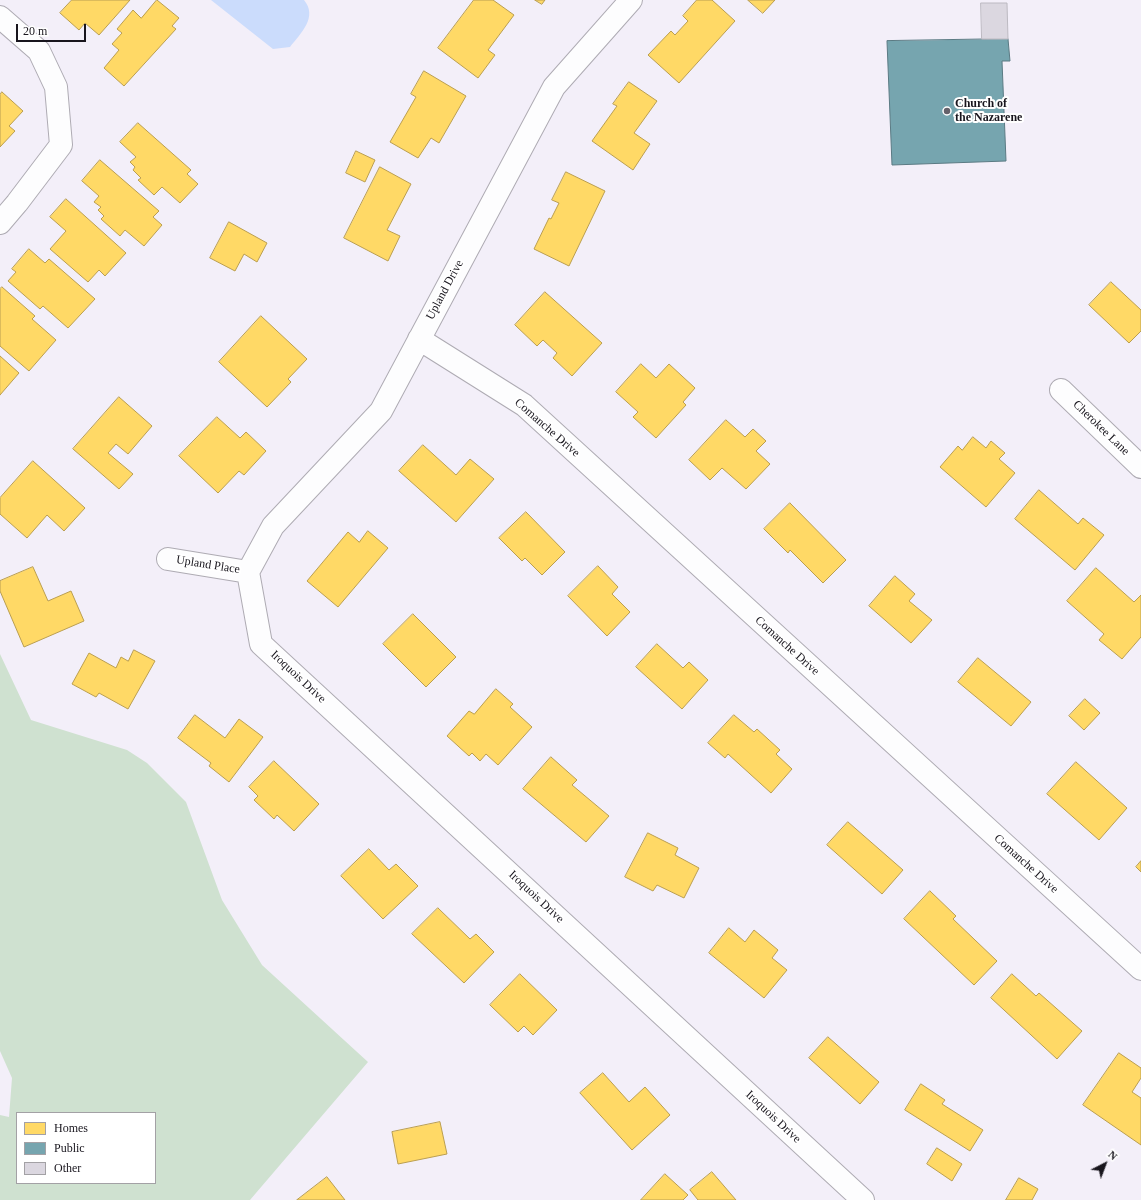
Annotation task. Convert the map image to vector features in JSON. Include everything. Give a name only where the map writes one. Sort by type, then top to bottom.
[{"type":"street","name":"Upland Drive","points":[[248,572],[273,526],[381,411],[554,87],[631,0]]},
{"type":"street","points":[[0,17],[39,51],[53,80],[56,87],[61,145],[0,223]]},
{"type":"street","name":"Comanche Drive","points":[[419,339],[524,405],[1141,970]]},
{"type":"street","name":"Cherokee Lane","points":[[1061,390],[1141,467]]},
{"type":"street","name":"Upland Place","points":[[168,559],[248,572]]},
{"type":"street","name":"Iroquois Drive","points":[[248,572],[261,644],[863,1200]]},
{"type":"green space","points":[[0,654],[31,720],[127,750],[147,763],[186,802],[222,900],[262,965],[368,1062],[250,1200],[0,1200],[0,1115],[9,1117],[12,1078],[0,1051]]},
{"type":"water","points":[[211,0],[304,0],[308,6],[309,19],[303,30],[290,47],[273,49]]},
{"type":"building: Homes","points":[[72,0],[130,0],[99,35],[85,23],[79,30],[60,13]]},
{"type":"building: Homes","points":[[157,0],[179,18],[172,26],[176,29],[124,86],[104,68],[119,50],[112,44],[122,33],[117,29],[133,10],[141,18]]},
{"type":"building: Homes","points":[[474,0],[493,0],[514,15],[488,50],[495,55],[478,78],[438,48]]},
{"type":"building: Homes","points":[[535,0],[545,0],[542,4]]},
{"type":"building: Homes","points":[[697,0],[712,0],[735,21],[679,83],[648,55],[671,31],[675,35],[688,21],[683,16]]},
{"type":"building: Homes","points":[[748,0],[775,0],[763,13]]},
{"type":"building: Homes","points":[[424,71],[466,96],[439,143],[431,138],[418,158],[390,142],[416,97],[411,94]]},
{"type":"building: Homes","points":[[629,82],[657,101],[634,133],[650,144],[633,170],[592,141],[617,106],[613,104]]},
{"type":"building: Homes","points":[[2,92],[23,111],[9,126],[15,131],[0,147],[0,95]]},
{"type":"building: Homes","points":[[138,123],[191,170],[187,174],[198,184],[180,203],[162,187],[154,195],[138,180],[141,178],[133,170],[135,167],[130,162],[136,157],[120,142]]},
{"type":"building: Homes","points":[[356,151],[375,160],[365,182],[346,173]]},
{"type":"building: Homes","points":[[100,160],[159,211],[153,217],[162,225],[144,246],[125,230],[120,236],[101,219],[104,216],[98,210],[101,207],[94,202],[99,196],[82,181]]},
{"type":"building: Homes","points":[[380,167],[411,184],[387,230],[400,236],[388,261],[344,238]]},
{"type":"building: Homes","points":[[566,172],[605,191],[569,266],[534,249],[549,218],[551,219],[559,203],[552,200]]},
{"type":"building: Homes","points":[[66,199],[126,253],[105,276],[99,270],[88,282],[50,249],[66,231],[50,217]]},
{"type":"building: Homes","points":[[229,222],[267,243],[257,262],[244,254],[235,271],[210,258]]},
{"type":"building: Homes","points":[[29,249],[45,263],[49,259],[95,299],[68,328],[43,306],[40,309],[8,281],[16,272],[12,269]]},
{"type":"building: Homes","points":[[1111,282],[1141,310],[1141,331],[1129,343],[1089,305]]},
{"type":"building: Homes","points":[[2,287],[35,316],[32,319],[56,340],[29,371],[0,346],[0,289]]},
{"type":"building: Homes","points":[[545,292],[602,343],[572,376],[553,358],[557,353],[543,340],[537,346],[515,325]]},
{"type":"building: Homes","points":[[261,316],[307,359],[288,379],[291,382],[267,407],[219,362]]},
{"type":"building: Homes","points":[[0,356],[19,373],[0,395]]},
{"type":"building: Homes","points":[[641,364],[656,378],[669,364],[695,388],[683,402],[686,405],[656,438],[633,417],[638,412],[616,392]]},
{"type":"building: Homes","points":[[119,397],[152,426],[128,454],[116,444],[108,453],[133,474],[119,489],[73,449]]},
{"type":"building: Homes","points":[[217,417],[240,438],[246,432],[266,451],[244,475],[239,471],[218,493],[179,456]]},
{"type":"building: Homes","points":[[726,420],[745,437],[753,429],[766,441],[756,451],[770,464],[746,489],[722,468],[710,480],[689,460]]},
{"type":"building: Homes","points":[[973,437],[986,448],[991,441],[1005,453],[999,459],[1015,473],[986,507],[940,467],[958,446],[962,450]]},
{"type":"building: Homes","points":[[423,445],[456,475],[470,459],[494,479],[456,522],[399,471]]},
{"type":"building: Homes","points":[[33,461],[85,508],[64,531],[47,515],[27,538],[0,514],[0,498]]},
{"type":"building: Homes","points":[[1039,490],[1078,524],[1083,518],[1104,535],[1075,570],[1015,519]]},
{"type":"building: Homes","points":[[790,503],[846,560],[823,583],[790,550],[788,553],[764,529]]},
{"type":"building: Homes","points":[[526,512],[565,552],[542,575],[525,558],[522,561],[499,538]]},
{"type":"building: Homes","points":[[368,531],[388,548],[338,607],[307,581],[348,532],[359,542]]},
{"type":"building: Homes","points":[[598,566],[618,587],[612,594],[630,612],[607,636],[568,596]]},
{"type":"building: Homes","points":[[33,567],[48,601],[71,591],[84,621],[24,647],[0,591],[0,581]]},
{"type":"building: Homes","points":[[1096,568],[1134,602],[1141,595],[1141,637],[1122,659],[1099,640],[1104,634],[1067,601]]},
{"type":"building: Homes","points":[[895,576],[915,594],[909,601],[932,620],[911,643],[869,606]]},
{"type":"building: Homes","points":[[413,614],[456,657],[426,687],[383,644]]},
{"type":"building: Homes","points":[[657,644],[683,668],[689,662],[708,680],[682,709],[636,667]]},
{"type":"building: Homes","points":[[134,650],[155,661],[128,709],[99,693],[96,697],[72,684],[89,653],[116,668],[121,657],[128,661]]},
{"type":"building: Homes","points":[[978,658],[1031,702],[1011,726],[958,682]]},
{"type":"building: Homes","points":[[496,689],[513,704],[510,707],[532,727],[498,765],[486,754],[480,761],[472,753],[469,756],[447,736],[469,711],[474,714]]},
{"type":"building: Homes","points":[[1085,699],[1100,713],[1084,730],[1069,716]]},
{"type":"building: Homes","points":[[195,715],[225,738],[239,719],[263,737],[229,782],[209,766],[211,763],[178,738]]},
{"type":"building: Homes","points":[[734,715],[754,732],[757,729],[780,750],[776,754],[792,769],[771,793],[728,754],[725,758],[708,743]]},
{"type":"building: Homes","points":[[551,757],[577,780],[572,785],[609,816],[586,842],[523,789]]},
{"type":"building: Homes","points":[[274,761],[319,804],[294,831],[277,815],[274,819],[254,800],[258,796],[249,787]]},
{"type":"building: Homes","points":[[1076,762],[1127,808],[1099,840],[1047,794]]},
{"type":"building: Homes","points":[[848,822],[903,870],[882,894],[827,845]]},
{"type":"building: Homes","points":[[648,833],[678,848],[675,855],[699,868],[684,898],[657,885],[653,891],[625,877]]},
{"type":"building: Homes","points":[[369,849],[389,870],[396,864],[418,886],[383,919],[341,876]]},
{"type":"building: Homes","points":[[1141,861],[1141,872],[1136,867]]},
{"type":"building: Homes","points":[[930,891],[956,916],[953,919],[997,961],[974,985],[904,919]]},
{"type":"building: Homes","points":[[438,908],[470,939],[476,934],[494,952],[464,983],[412,934]]},
{"type":"building: Homes","points":[[729,928],[745,942],[754,930],[778,950],[772,958],[787,970],[764,998],[709,953]]},
{"type":"building: Homes","points":[[520,974],[557,1010],[533,1035],[524,1026],[518,1032],[490,1005]]},
{"type":"building: Homes","points":[[1012,974],[1036,996],[1039,993],[1082,1031],[1057,1059],[991,998]]},
{"type":"building: Homes","points":[[828,1037],[879,1082],[860,1104],[809,1058]]},
{"type":"building: Homes","points":[[1119,1053],[1141,1068],[1141,1078],[1132,1092],[1141,1098],[1141,1145],[1083,1105]]},
{"type":"building: Homes","points":[[603,1073],[629,1102],[645,1087],[670,1115],[632,1150],[580,1093]]},
{"type":"building: Homes","points":[[921,1084],[945,1100],[942,1104],[983,1130],[970,1151],[905,1110]]},
{"type":"building: Homes","points":[[440,1122],[447,1154],[398,1164],[392,1132]]},
{"type":"building: Homes","points":[[937,1148],[962,1164],[952,1181],[927,1164]]},
{"type":"building: Homes","points":[[712,1172],[736,1200],[698,1200],[690,1190]]},
{"type":"building: Homes","points":[[665,1174],[688,1195],[683,1200],[641,1200]]},
{"type":"building: Homes","points":[[327,1177],[345,1200],[297,1200]]},
{"type":"building: Homes","points":[[1019,1178],[1038,1189],[1032,1200],[1006,1200]]},
{"type":"building: Public","name":"Church of the Nazarene","points":[[1008,39],[1010,61],[1002,61],[1006,161],[892,165],[887,41]]},
{"type":"building: Other","points":[[981,3],[1007,3],[1008,39],[982,39]]},
{"type":"place","name":"Church of the Nazarene","points":[[947,111]]}]
